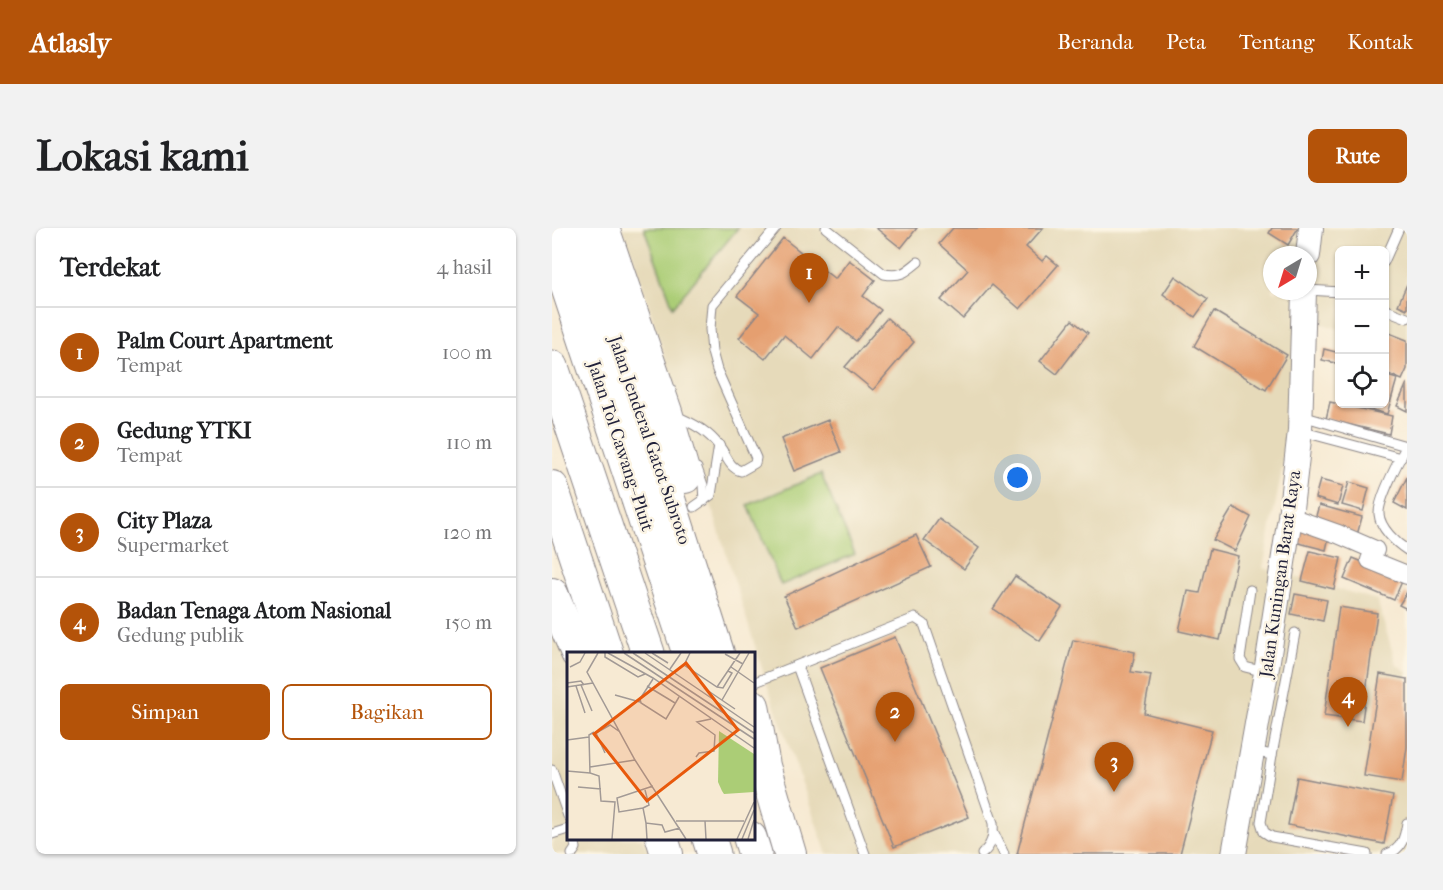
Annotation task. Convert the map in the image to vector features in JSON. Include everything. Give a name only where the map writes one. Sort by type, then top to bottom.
[{"type":"highway","name":"Jalan Jenderal Gatot Subroto","points":[[577,228],[648,430],[718,652]]},
{"type":"highway","name":"Jalan Jenderal Gatot Subroto","points":[[603,228],[676,420],[738,652]]},
{"type":"highway","name":"Jalan Tol Cawang–Pluit","points":[[557,254],[689,652]]},
{"type":"highway","points":[[552,367],[648,652]]},
{"type":"highway","points":[[552,487],[607,652]]},
{"type":"highway","points":[[552,594],[576,652]]},
{"type":"highway","points":[[754,714],[759,754],[790,854]]},
{"type":"highway","points":[[663,839],[667,854]]},
{"type":"highway","points":[[710,839],[714,854]]},
{"type":"highway","points":[[751,839],[755,854]]},
{"type":"street","points":[[1309,246],[1311,228]]},
{"type":"street","name":"Jalan Kuningan Barat Raya","points":[[1234,854],[1262,753],[1266,673],[1290,517],[1300,424],[1306,300]]},
{"type":"street","points":[[1290,517],[1375,550],[1370,560],[1407,575]]},
{"type":"lane","points":[[676,420],[699,426],[719,445],[731,466],[737,470],[741,471],[755,463],[756,458],[717,370],[712,352],[710,329],[712,305],[776,228]]},
{"type":"lane","points":[[826,228],[884,274],[896,276],[918,262]]},
{"type":"lane","points":[[1389,251],[1399,228]]},
{"type":"lane","points":[[1317,291],[1335,292]]},
{"type":"lane","points":[[1389,311],[1407,318]]},
{"type":"lane","points":[[1300,424],[1407,445],[1387,486],[1379,514],[1385,530],[1407,550]]},
{"type":"lane","points":[[1300,424],[1401,458]]},
{"type":"lane","points":[[699,504],[711,495],[719,445]]},
{"type":"lane","points":[[696,463],[703,485],[699,504]]},
{"type":"lane","points":[[1250,590],[1241,662],[1245,667],[1266,673]]},
{"type":"lane","points":[[754,683],[915,618],[920,620],[924,624],[993,823],[994,833],[1004,854]]},
{"type":"lane","points":[[1295,633],[1262,753],[1264,832],[1272,837],[1367,854]]},
{"type":"lane","points":[[797,666],[865,854]]},
{"type":"lane","points":[[552,771],[567,813]]},
{"type":"lane","points":[[1387,854],[1393,852],[1404,841],[1407,823]]},
{"type":"lane","points":[[552,834],[567,829]]},
{"type":"lane","points":[[982,854],[990,846],[994,833]]},
{"type":"lane","points":[[572,854],[576,848],[574,839]]},
{"type":"lane","points":[[669,839],[675,854]]},
{"type":"shaded area","points":[[622,228],[1407,228],[1407,353],[1389,346],[1389,246],[1335,246],[1335,328],[1311,320],[1263,568],[1377,600],[1396,664],[1407,672],[1407,854],[827,854],[765,678],[634,258]]},
{"type":"shaded area","points":[[552,594],[568,652],[567,839],[643,839],[649,854],[552,854]]},
{"type":"green space","points":[[644,228],[738,228],[673,307]]},
{"type":"green space","points":[[821,474],[855,554],[781,585],[748,505]]},
{"type":"building","points":[[876,228],[917,228],[901,248]]},
{"type":"building","points":[[953,228],[1043,228],[1026,247],[1042,261],[1047,256],[1058,265],[1020,309],[992,285],[963,319],[941,300],[968,270],[939,244]]},
{"type":"building","points":[[1272,228],[1298,228],[1288,245],[1269,233]]},
{"type":"building","points":[[783,238],[835,279],[849,260],[875,280],[863,296],[881,310],[856,341],[838,327],[813,359],[784,335],[765,359],[739,338],[759,313],[737,296]]},
{"type":"building","points":[[1175,276],[1208,299],[1195,317],[1163,294]]},
{"type":"building","points":[[1407,284],[1407,309],[1398,305]]},
{"type":"building","points":[[1214,311],[1287,355],[1266,390],[1194,346]]},
{"type":"building","points":[[887,318],[914,342],[873,390],[845,367]]},
{"type":"building","points":[[1072,320],[1088,333],[1057,374],[1040,361]]},
{"type":"building","points":[[1389,333],[1407,340],[1407,369],[1402,380],[1389,374]]},
{"type":"building","points":[[1324,349],[1335,352],[1335,363],[1322,360]]},
{"type":"building","points":[[1389,377],[1397,379],[1389,407]]},
{"type":"building","points":[[1407,383],[1407,411],[1397,406]]},
{"type":"building","points":[[1330,402],[1335,403],[1335,408],[1357,408],[1392,416],[1389,434],[1326,419]]},
{"type":"building","points":[[1365,408],[1389,408],[1387,414]]},
{"type":"building","points":[[828,420],[841,452],[794,471],[781,439]]},
{"type":"building","points":[[1407,477],[1407,510],[1394,503]]},
{"type":"building","points":[[1320,480],[1343,486],[1338,505],[1315,498]]},
{"type":"building","points":[[1349,482],[1369,488],[1363,511],[1342,505]]},
{"type":"building","points":[[1319,505],[1362,517],[1357,535],[1314,523]]},
{"type":"building","points":[[1233,507],[1251,517],[1235,551],[1213,540]]},
{"type":"building","points":[[939,519],[979,548],[964,569],[924,540]]},
{"type":"building","points":[[1299,524],[1330,532],[1326,550],[1295,542]]},
{"type":"building","points":[[916,535],[931,567],[798,627],[784,596]]},
{"type":"building","points":[[1210,549],[1238,556],[1220,640],[1179,631],[1188,591],[1200,593]]},
{"type":"building","points":[[1310,551],[1341,558],[1334,589],[1302,581]]},
{"type":"building","points":[[1353,558],[1403,579],[1394,600],[1344,579]]},
{"type":"building","points":[[1015,576],[1062,607],[1040,641],[993,609]]},
{"type":"building","points":[[1407,592],[1407,609],[1399,605]]},
{"type":"building","points":[[1295,594],[1327,600],[1323,621],[1291,614]]},
{"type":"building","points":[[1339,607],[1377,613],[1362,721],[1324,716]]},
{"type":"building","points":[[895,637],[969,817],[894,847],[820,668]]},
{"type":"building","points":[[1073,640],[1135,652],[1131,672],[1151,675],[1144,713],[1212,730],[1180,854],[1017,854]]},
{"type":"building","points":[[1380,674],[1407,679],[1407,747],[1402,782],[1364,776]]},
{"type":"building","points":[[1297,777],[1393,796],[1384,844],[1288,825]]},
{"type":"place","name":"Palm Court Apartment","points":[[809,303]]},
{"type":"place","name":"Badan Tenaga Atom Nasional","points":[[1348,727]]},
{"type":"place","name":"Gedung YTKI","points":[[895,742]]},
{"type":"place","name":"City Plaza","points":[[1114,792]]}]
